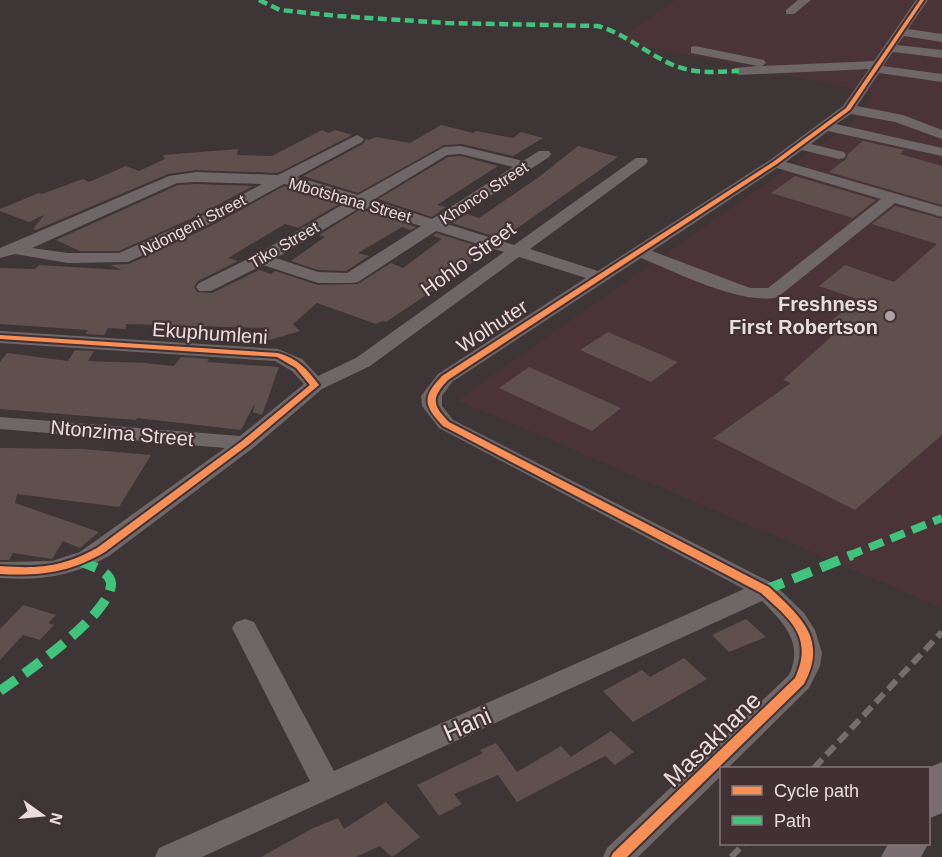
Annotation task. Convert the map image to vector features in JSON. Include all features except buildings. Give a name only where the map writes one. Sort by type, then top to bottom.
[{"type":"main road","points":[[930,799],[942,777]]},
{"type":"street","points":[[790,12],[805,0]]},
{"type":"street","name":"Wolhuter","points":[[807,637],[799,623],[765,591],[446,424],[436,414],[430,402],[431,392],[445,378],[775,164],[848,110],[922,0]]},
{"type":"street","points":[[902,32],[942,38]]},
{"type":"street","points":[[890,48],[942,54]]},
{"type":"street","points":[[695,50],[759,63],[770,69]]},
{"type":"street","points":[[739,71],[876,67],[942,78]]},
{"type":"street","points":[[848,110],[898,118],[942,135]]},
{"type":"street","points":[[825,126],[942,152]]},
{"type":"street","name":"Ndongeni Street","points":[[8,251],[37,255],[122,258],[196,225],[357,139]]},
{"type":"street","points":[[799,145],[839,155]]},
{"type":"street","name":"Tiko Street","points":[[205,287],[262,259],[444,151],[461,150],[525,166]]},
{"type":"street","name":"Khonco Street","points":[[262,259],[324,278],[342,280],[359,275],[544,154]]},
{"type":"street","name":"Hohlo Street","points":[[315,385],[363,362],[641,161]]},
{"type":"street","points":[[775,164],[942,212]]},
{"type":"street","name":"Mbotshana Street","points":[[8,251],[174,179],[196,177],[281,180],[303,183],[599,277]]},
{"type":"street","points":[[640,252],[748,293],[772,293],[892,198]]},
{"type":"street","name":"Ekuphumleni","points":[[0,337],[278,355],[291,359],[302,367],[315,385]]},
{"type":"street","points":[[0,570],[27,572],[58,570],[72,566],[100,550],[245,443],[315,385]]},
{"type":"street","name":"Ntonzima Street","points":[[0,423],[245,443]]},
{"type":"street","name":"Hani","points":[[170,857],[765,591]]},
{"type":"street","points":[[245,628],[327,786]]},
{"type":"street","name":"Masakhane","points":[[618,857],[800,681],[807,668],[807,637]]},
{"type":"shaded area","points":[[675,0],[942,0],[942,608],[457,400],[852,123],[873,93],[616,41]]},
{"type":"railway","points":[[815,767],[942,632]]},
{"type":"railway","points":[[731,857],[743,845]]},
{"type":"marked path","points":[[259,0],[280,10],[338,16],[447,23],[598,26],[618,33],[680,68],[706,72],[739,71]]},
{"type":"marked path","points":[[765,590],[942,518]]},
{"type":"marked path","points":[[0,691],[66,641],[99,609],[109,595],[111,583],[107,575],[82,562]]},
{"type":"cycle path","points":[[618,857],[800,681],[807,666],[809,653],[807,641],[795,619],[765,590],[446,424],[435,412],[431,401],[432,396],[445,378],[775,163],[848,109],[922,0]]},
{"type":"cycle path","points":[[0,337],[278,355],[299,367],[315,385],[245,443],[101,550],[64,567],[40,571],[0,570]]},
{"type":"place","name":"Freshness First Robertson","points":[[890,316]]}]
